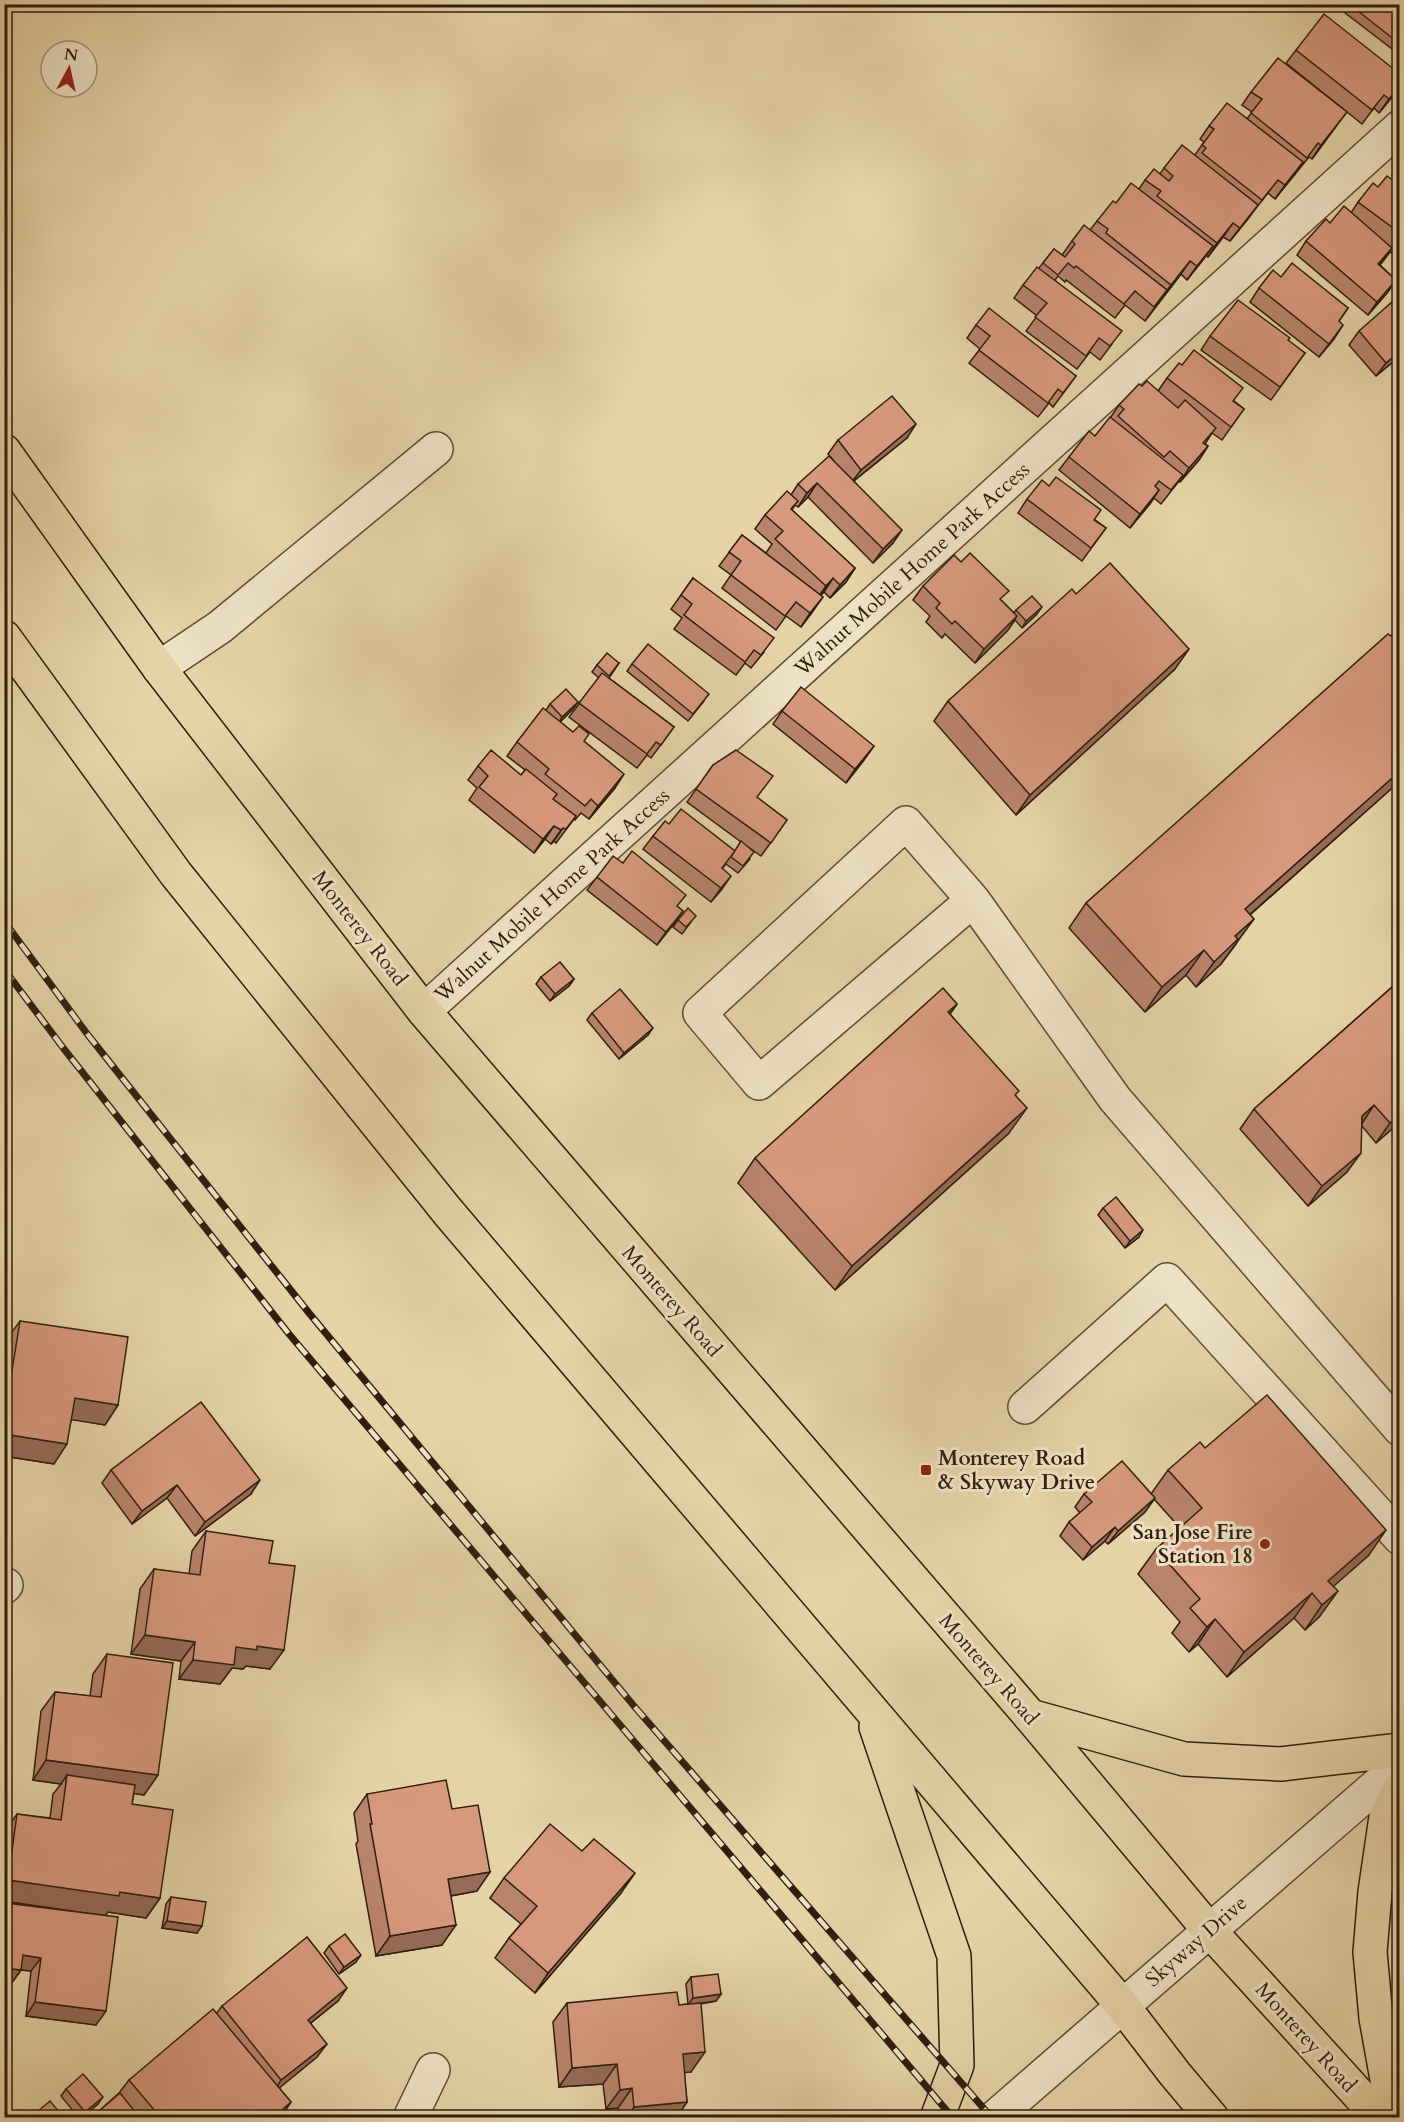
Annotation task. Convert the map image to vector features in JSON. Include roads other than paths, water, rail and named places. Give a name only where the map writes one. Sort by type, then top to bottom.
[{"type":"main road","name":"Monterey Road","points":[[4,451],[159,668],[424,1011],[1030,1716],[1209,1930],[1380,2118]]},
{"type":"main road","points":[[4,637],[176,874],[448,1212],[1122,2005],[1212,2118]]},
{"type":"main road","points":[[869,1708],[954,1956],[957,2065],[938,2118]]},
{"type":"main road","points":[[1030,1716],[1185,1759],[1281,1764],[1400,1750]]},
{"type":"main road","points":[[1394,2118],[1376,2018],[1370,1953],[1375,1892],[1386,1817],[1400,1789]]},
{"type":"street","name":"Walnut Mobile Home Park Access","points":[[424,1011],[1400,127]]},
{"type":"street","points":[[159,668],[220,627],[436,449]]},
{"type":"street","points":[[973,900],[759,1083],[700,1013],[906,823],[973,900],[1115,1099],[1400,1430]]},
{"type":"street","points":[[1025,1407],[1167,1280],[1400,1538]]},
{"type":"street","name":"Skyway Drive","points":[[994,2118],[1400,1764]]},
{"type":"street","points":[[410,2118],[433,2070]]},
{"type":"railway","points":[[4,921],[88,1035],[309,1313],[634,1706],[992,2118]]},
{"type":"railway","points":[[4,969],[64,1049],[289,1334],[953,2118]]},
{"type":"place","name":"Monterey Road & Skyway Drive","points":[[926,1470]]},
{"type":"place","name":"San Jose Fire Station 18","points":[[1265,1544]]}]
